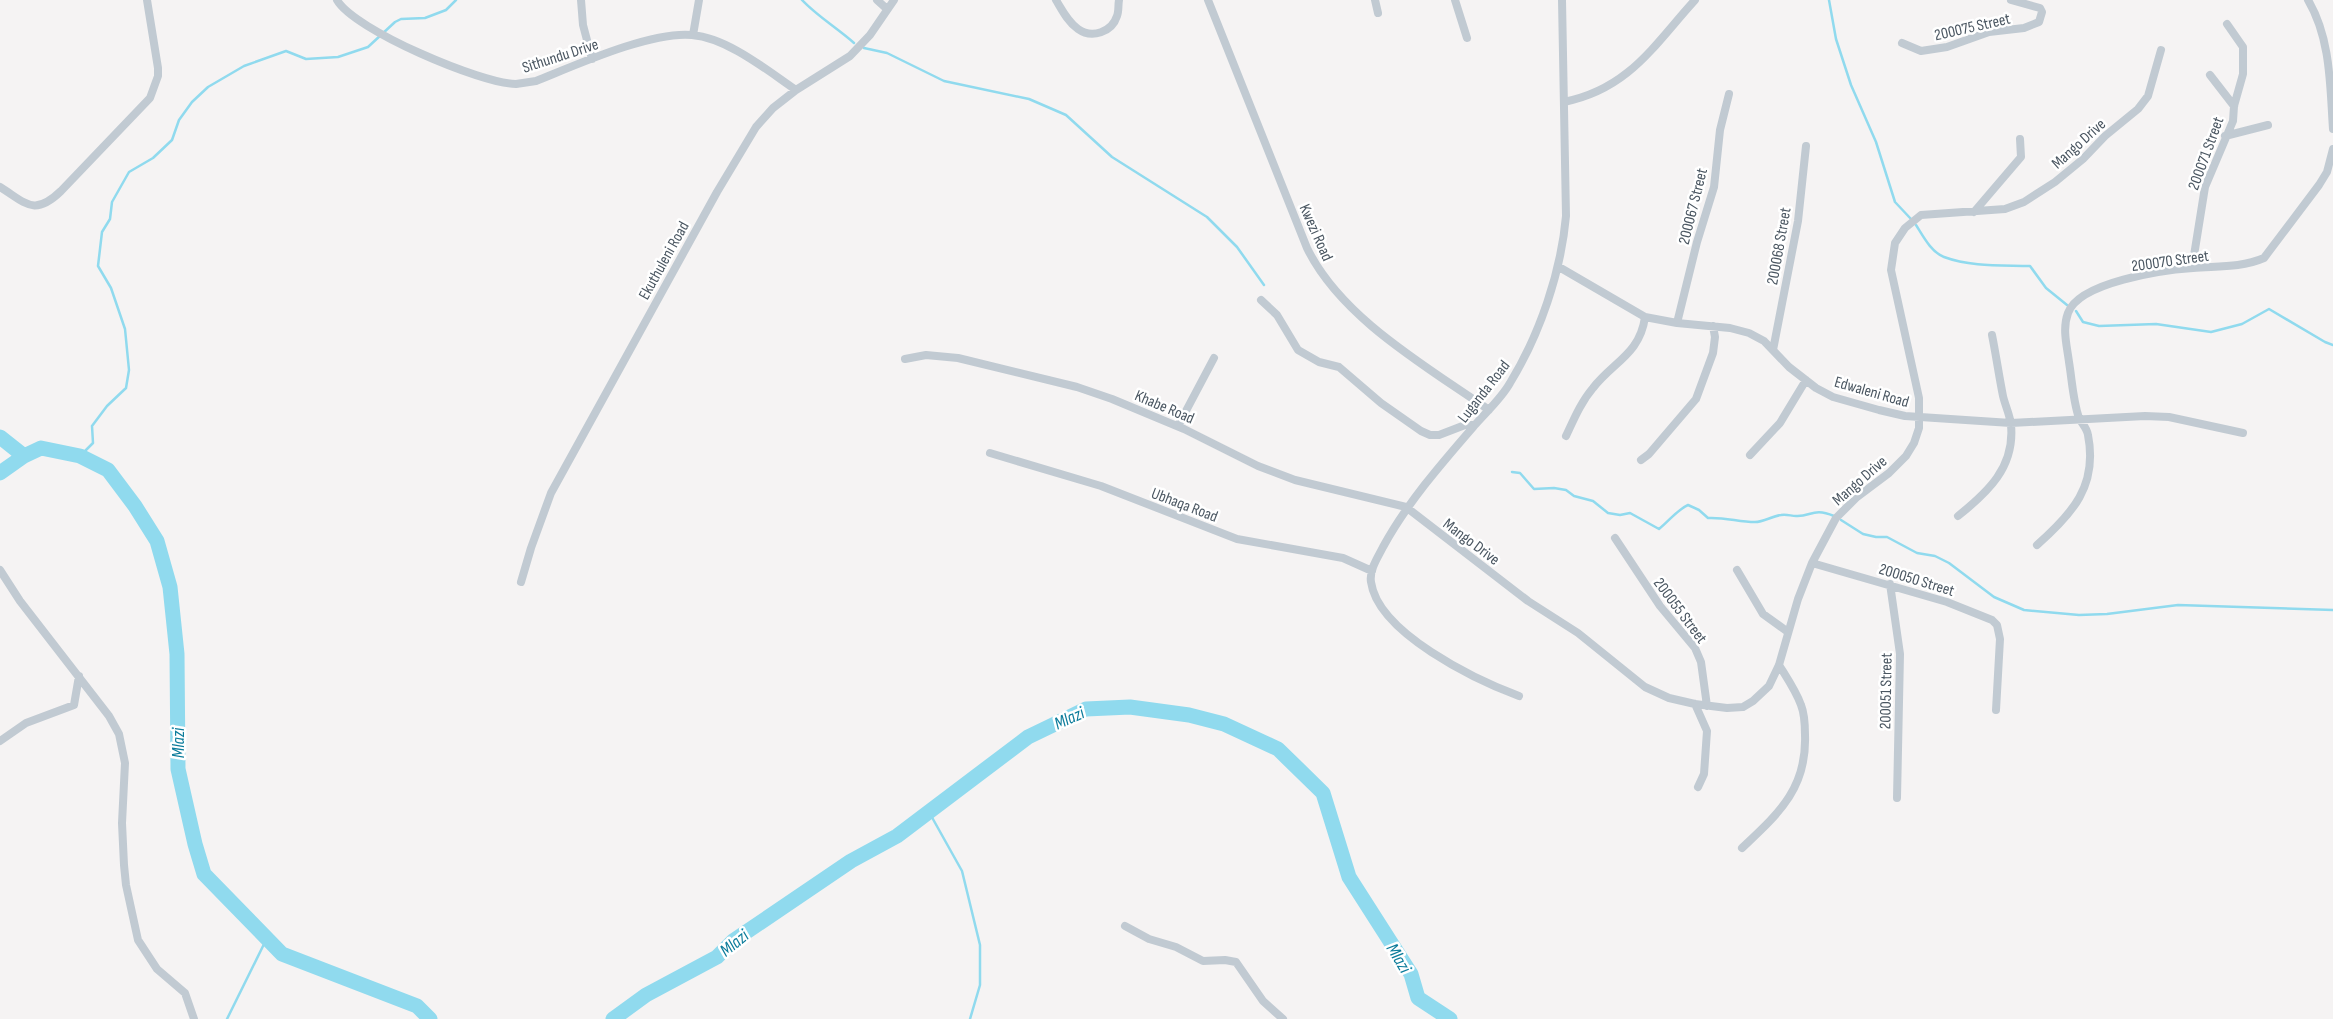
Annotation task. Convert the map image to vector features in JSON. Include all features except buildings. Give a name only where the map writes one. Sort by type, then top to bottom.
[{"type":"street","points":[[0,188],[25,204],[35,206],[46,203],[61,191],[150,98],[154,89],[158,68],[147,0]]},
{"type":"street","name":"Sithundu Drive","points":[[337,0],[364,25],[388,39],[488,78],[515,84],[536,81],[592,59],[652,39],[693,35],[714,41],[747,57],[796,90]]},
{"type":"street","points":[[581,0],[583,24],[592,59]]},
{"type":"street","points":[[693,35],[699,0]]},
{"type":"street","points":[[876,0],[887,9]]},
{"type":"street","name":"Ekuthuleni Road","points":[[521,582],[551,493],[716,192],[756,127],[773,108],[796,90],[850,56],[870,35],[894,0]]},
{"type":"street","points":[[1056,0],[1065,15],[1078,29],[1096,33],[1112,26],[1118,15],[1119,0]]},
{"type":"street","name":"Kwezi Road","points":[[1208,0],[1304,238],[1323,276],[1362,318],[1420,362],[1489,410]]},
{"type":"street","points":[[1375,0],[1378,13]]},
{"type":"street","points":[[1455,0],[1466,38]]},
{"type":"street","name":"Luganda Road","points":[[1372,571],[1406,507],[1509,385],[1532,342],[1558,266],[1563,247],[1566,216],[1562,0]]},
{"type":"street","points":[[1564,102],[1582,99],[1628,74],[1650,53],[1695,0]]},
{"type":"street","name":"200075 Street","points":[[1902,43],[1920,51],[1948,48],[1989,32],[2033,25],[2038,22],[2042,12],[2035,6],[2011,0]]},
{"type":"street","points":[[2308,0],[2322,32],[2330,76],[2333,129]]},
{"type":"street","name":"200071 Street","points":[[2192,268],[2205,187],[2225,136],[2233,121],[2234,106],[2242,74],[2243,47],[2227,24]]},
{"type":"street","name":"Mango Drive","points":[[1406,507],[1528,601],[1578,633],[1645,687],[1669,698],[1707,706],[1742,707],[1753,701],[1769,686],[1779,665],[1788,632],[1812,563],[1836,518],[1846,507],[1889,473],[1906,456],[1914,443],[1921,417],[1919,398],[1891,270],[1894,243],[1905,228],[1921,215],[2005,210],[2024,202],[2055,182],[2083,159],[2105,136],[2138,109],[2148,96],[2161,50]]},
{"type":"street","points":[[2210,75],[2234,106]]},
{"type":"street","name":"200067 Street","points":[[1677,323],[1697,242],[1714,187],[1720,130],[1729,94]]},
{"type":"street","points":[[2225,136],[2268,124]]},
{"type":"street","points":[[1974,212],[2021,157],[2020,139]]},
{"type":"street","name":"200068 Street","points":[[1773,350],[1798,221],[1806,146]]},
{"type":"street","name":"200070 Street","points":[[2080,420],[2065,336],[2065,323],[2073,303],[2097,289],[2135,277],[2192,268],[2253,263],[2264,258],[2275,246],[2330,171],[2333,149]]},
{"type":"street","name":"Edwaleni Road","points":[[1558,266],[1646,317],[1677,323],[1730,328],[1749,333],[1773,350],[1806,380],[1834,397],[1855,404],[1905,416],[2011,423],[2146,416],[2169,417],[2243,433]]},
{"type":"street","points":[[1261,300],[1276,315],[1298,350],[1319,362],[1339,367],[1381,403],[1421,430],[1439,435],[1465,425],[1474,425]]},
{"type":"street","points":[[1566,436],[1594,386],[1632,350],[1641,335],[1646,317]]},
{"type":"street","points":[[1641,460],[1649,454],[1696,399],[1713,353],[1715,343],[1713,326]]},
{"type":"street","points":[[1958,516],[1983,496],[2005,466],[2010,451],[2011,423],[1992,335]]},
{"type":"street","name":"Khabe Road","points":[[906,359],[916,356],[939,356],[1038,377],[1112,399],[1178,426],[1258,466],[1295,480],[1406,507]]},
{"type":"street","points":[[1178,426],[1214,358]]},
{"type":"street","points":[[1750,455],[1780,423],[1806,380]]},
{"type":"street","points":[[2037,545],[2070,513],[2079,501],[2087,482],[2090,449],[2088,432],[2080,420]]},
{"type":"street","name":"Ubhaqa Road","points":[[990,453],[1101,486],[1237,539],[1343,558],[1372,571]]},
{"type":"street","name":"200055 Street","points":[[1615,538],[1660,606],[1694,648],[1701,662],[1707,706]]},
{"type":"street","name":"200050 Street","points":[[1812,563],[1890,584],[1984,616],[1997,625],[2000,639],[1996,710]]},
{"type":"street","points":[[0,570],[4,582],[117,727],[125,763],[122,823],[124,865],[126,885],[138,940],[156,969],[185,994],[194,1019]]},
{"type":"street","points":[[1737,570],[1763,614],[1788,632]]},
{"type":"street","points":[[1372,571],[1371,581],[1381,605],[1410,637],[1469,675],[1519,696]]},
{"type":"street","name":"200051 Street","points":[[1890,584],[1900,654],[1897,798]]},
{"type":"street","points":[[1742,848],[1786,804],[1796,786],[1803,767],[1806,745],[1802,706],[1779,665]]},
{"type":"street","points":[[0,741],[26,723],[74,705],[79,676]]},
{"type":"street","points":[[1694,704],[1707,731],[1704,774],[1698,787]]},
{"type":"street","points":[[1125,926],[1149,939],[1176,948],[1203,961],[1225,960],[1236,962],[1263,1001],[1283,1019]]},
{"type":"waterway","points":[[80,456],[93,443],[92,426],[107,406],[126,388],[129,370],[125,329],[111,288],[98,266],[102,232],[110,219],[112,202],[129,172],[153,158],[172,140],[179,120],[192,102],[208,87],[244,66],[286,51],[306,59],[338,57],[368,47],[395,22],[401,19],[425,18],[446,10],[456,0]]},
{"type":"waterway","points":[[802,0],[854,43]]},
{"type":"waterway","points":[[1829,0],[1836,39],[1851,85],[1876,142],[1895,202],[1911,219]]},
{"type":"waterway","points":[[864,48],[887,53],[944,81],[1029,99],[1066,115],[1112,157],[1207,217],[1237,247],[1264,285]]},
{"type":"waterway","points":[[1916,225],[1931,248],[1944,257],[1976,264],[2030,266],[2046,288],[2067,305]]},
{"type":"waterway","points":[[2076,311],[2083,322],[2099,326],[2156,324],[2211,332],[2242,324],[2269,309],[2333,345]]},
{"type":"waterway","points":[[0,437],[24,456]]},
{"type":"waterway","name":"Mlazi","points":[[0,473],[24,456],[41,448],[80,456],[108,470],[135,506],[157,541],[170,587],[177,654],[178,769],[195,844],[204,874],[282,954],[417,1006],[430,1019]]},
{"type":"waterway","points":[[1512,472],[1520,473],[1534,489],[1554,488],[1566,490],[1574,496],[1593,501],[1608,513],[1620,515],[1630,513],[1659,529],[1688,505],[1699,510],[1708,518],[1749,522],[1762,521],[1781,515],[1801,516],[1817,512],[1834,516]]},
{"type":"waterway","points":[[1841,520],[1863,534],[1887,537],[1917,553],[1935,556],[1949,563],[1994,597],[2024,610],[2079,615],[2107,614],[2178,605],[2333,610]]},
{"type":"waterway","name":"Mlazi","points":[[613,1019],[646,995],[717,957],[733,941],[851,861],[897,836],[1028,737],[1086,709],[1130,707],[1189,715],[1224,724],[1278,749],[1323,793],[1349,877],[1411,974],[1418,998],[1450,1019]]},
{"type":"waterway","points":[[929,812],[962,871],[980,945],[980,985],[970,1019]]},
{"type":"waterway","points":[[227,1019],[267,938]]}]
